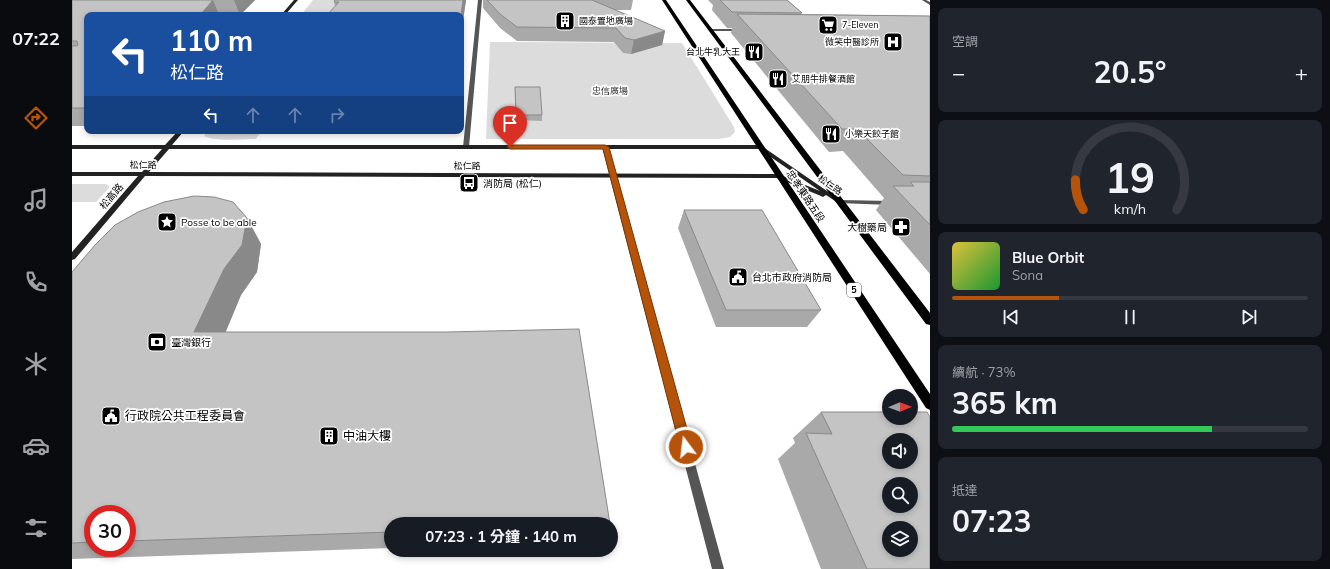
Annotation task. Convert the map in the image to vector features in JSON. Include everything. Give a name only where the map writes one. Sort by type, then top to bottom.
[{"type":"main road","name":"忠孝東路五段","points":[[664,0],[778,176],[930,404]]},
{"type":"main road","points":[[688,0],[930,321]]},
{"type":"street","points":[[286,12],[296,0]]},
{"type":"street","points":[[466,147],[480,0]]},
{"type":"street","points":[[924,0],[930,4]]},
{"type":"street","points":[[710,30],[749,30]]},
{"type":"street","name":"松高路","points":[[72,257],[179,134]]},
{"type":"street","name":"松仁路","points":[[72,147],[760,147],[840,202]]},
{"type":"street","points":[[605,147],[718,569]]},
{"type":"street","name":"松仁路","points":[[72,174],[778,176],[840,202]]},
{"type":"street","points":[[840,202],[901,203]]},
{"type":"green space","points":[[313,0],[347,0],[339,12],[303,12]]},
{"type":"green space","name":"忠信廣場","points":[[490,42],[682,43],[734,127],[735,132],[730,137],[719,139],[486,139]]},
{"type":"green space","points":[[206,134],[259,134],[256,139],[229,140],[215,139],[204,136]]},
{"type":"green space","points":[[72,184],[106,184],[109,188],[96,202],[72,202]]},
{"type":"building","points":[[72,0],[213,0],[203,12],[84,12],[84,108],[72,108],[72,46],[78,45],[77,41],[72,41]]},
{"type":"building","points":[[335,0],[463,0],[461,12],[330,12],[339,2],[334,2]]},
{"type":"building","name":"國泰置地廣場","points":[[487,0],[592,0],[665,31],[634,40],[625,38],[616,28],[517,27],[500,14]]},
{"type":"building","points":[[720,0],[787,0],[802,13],[732,12]]},
{"type":"building","points":[[737,14],[930,16],[930,176],[903,175],[857,129],[842,129]]},
{"type":"building","points":[[515,87],[540,87],[542,115],[516,115]]},
{"type":"building","points":[[910,182],[930,182],[930,225],[893,186],[914,186]]},
{"type":"building","name":"中油大樓","points":[[194,196],[214,197],[233,202],[247,218],[242,245],[224,269],[194,332],[446,332],[579,329],[609,517],[384,517],[384,532],[136,541],[136,505],[84,505],[84,542],[72,543],[72,272],[95,245],[115,225],[138,212],[164,202]]},
{"type":"building","name":"台北市政府消防局","points":[[684,210],[762,210],[821,310],[726,310]]},
{"type":"building","points":[[821,412],[882,412],[882,425],[918,425],[918,412],[927,412],[930,417],[930,569],[867,569],[806,433],[832,434]]},
{"type":"place","name":"國泰置地廣場","points":[[565,21]]},
{"type":"place","name":"7-Eleven","points":[[828,25]]},
{"type":"place","name":"微笑中醫診所","points":[[893,42]]},
{"type":"place","name":"台北牛乳大王","points":[[754,52]]},
{"type":"place","name":"艾朋牛排餐酒館","points":[[778,79]]},
{"type":"place","name":"小樂天餃子館","points":[[831,134]]},
{"type":"place","name":"消防局 (松仁)","points":[[469,183]]},
{"type":"place","name":"Posse to be able","points":[[167,222]]},
{"type":"place","name":"大樹藥局","points":[[901,227]]},
{"type":"place","name":"台北市政府消防局","points":[[738,277]]},
{"type":"place","name":"臺灣銀行","points":[[157,342]]},
{"type":"place","name":"行政院公共工程委員會","points":[[111,416]]},
{"type":"place","name":"中油大樓","points":[[329,436]]},
{"type":"route","points":[[510,147],[605,147],[686,447]]}]
